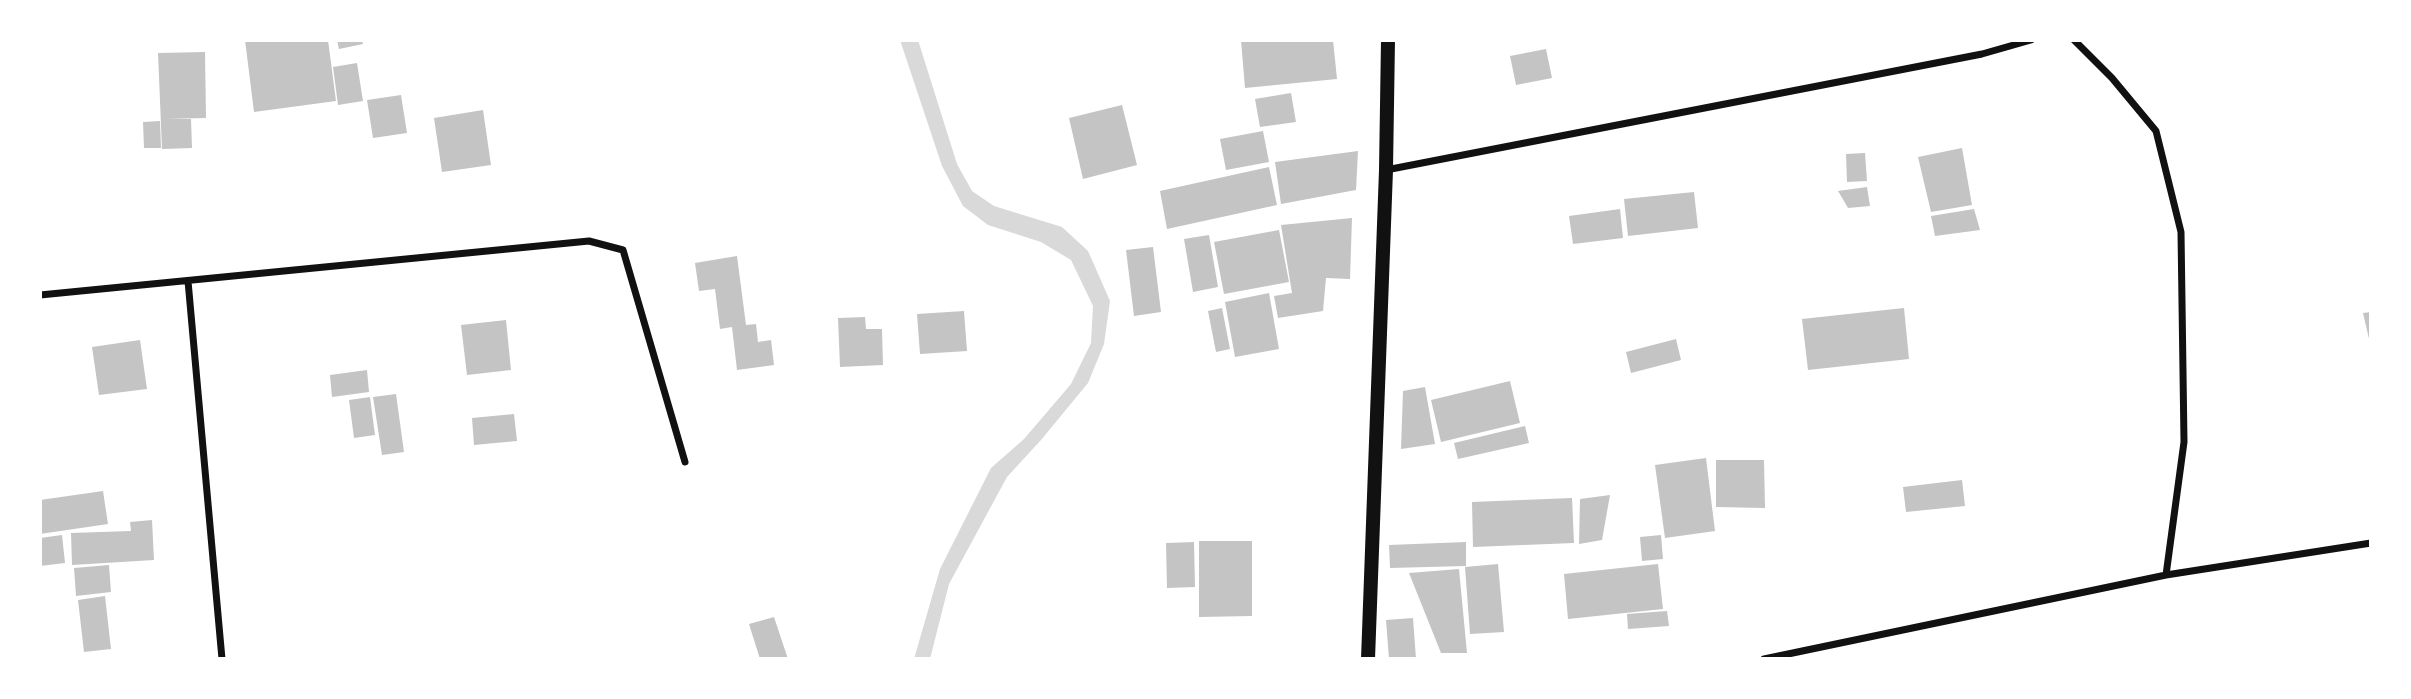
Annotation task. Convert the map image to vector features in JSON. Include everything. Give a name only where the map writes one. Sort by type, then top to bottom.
[{"type":"main road","points":[[1368,659],[1386,170],[1388,40]]},
{"type":"street","points":[[1386,170],[1969,56],[2031,40]]},
{"type":"street","points":[[2074,40],[2112,78],[2156,131],[2181,232],[2184,442],[2166,575]]},
{"type":"street","points":[[40,295],[589,241],[623,250],[685,462]]},
{"type":"street","points":[[188,281],[222,659]]},
{"type":"street","points":[[1764,659],[2166,575],[2371,543]]},
{"type":"shaded area","points":[[900,40],[918,40],[957,164],[972,191],[994,206],[1062,227],[1088,251],[1110,301],[1104,344],[1088,383],[1007,477],[949,584],[930,659],[914,659],[940,569],[991,468],[1024,439],[1071,384],[1091,343],[1093,306],[1071,260],[1041,242],[988,225],[963,206],[942,166]]},
{"type":"building","points":[[245,40],[328,40],[336,101],[254,112]]},
{"type":"building","points":[[337,40],[362,40],[363,44],[339,49]]},
{"type":"building","points":[[1241,40],[1333,40],[1337,79],[1245,88]]},
{"type":"building","points":[[1546,49],[1552,78],[1516,85],[1510,56]]},
{"type":"building","points":[[205,52],[206,118],[165,119],[191,119],[192,148],[162,149],[158,53]]},
{"type":"building","points":[[357,63],[363,101],[338,105],[333,67]]},
{"type":"building","points":[[1291,93],[1296,122],[1260,127],[1255,99]]},
{"type":"building","points":[[401,95],[407,133],[373,138],[367,100]]},
{"type":"building","points":[[1122,105],[1137,165],[1083,179],[1069,118]]},
{"type":"building","points":[[483,110],[491,165],[442,172],[434,118]]},
{"type":"building","points":[[160,121],[161,148],[144,148],[143,122]]},
{"type":"building","points":[[1263,131],[1269,162],[1226,170],[1220,139]]},
{"type":"building","points":[[1962,148],[1972,205],[1931,212],[1918,157]]},
{"type":"building","points":[[1358,151],[1356,190],[1281,204],[1275,162]]},
{"type":"building","points":[[1865,153],[1867,181],[1847,182],[1846,154]]},
{"type":"building","points":[[1269,167],[1277,205],[1167,229],[1160,191]]},
{"type":"building","points":[[1867,187],[1870,206],[1848,208],[1838,191]]},
{"type":"building","points":[[1694,192],[1698,228],[1628,236],[1624,199]]},
{"type":"building","points":[[1620,209],[1623,238],[1573,244],[1569,216]]},
{"type":"building","points":[[1974,209],[1980,230],[1935,236],[1931,216]]},
{"type":"building","points":[[1352,218],[1350,279],[1326,278],[1323,311],[1278,318],[1274,296],[1292,293],[1281,225]]},
{"type":"building","points":[[1279,230],[1289,282],[1224,294],[1214,242]]},
{"type":"building","points":[[1209,235],[1218,287],[1193,292],[1184,239]]},
{"type":"building","points":[[1153,247],[1161,312],[1134,316],[1126,250]]},
{"type":"building","points":[[737,256],[746,325],[756,324],[758,342],[771,340],[774,365],[737,370],[732,327],[720,329],[715,289],[699,291],[695,263]]},
{"type":"building","points":[[1269,293],[1279,349],[1235,357],[1225,302]]},
{"type":"building","points":[[1222,308],[1230,349],[1216,352],[1208,311]]},
{"type":"building","points":[[1904,308],[1909,359],[1808,370],[1802,319]]},
{"type":"building","points":[[964,311],[967,351],[920,354],[917,314]]},
{"type":"building","points":[[2371,312],[2371,343],[2370,343],[2363,313]]},
{"type":"building","points":[[865,317],[866,329],[882,329],[883,365],[840,367],[838,318]]},
{"type":"building","points":[[506,320],[511,370],[467,375],[461,325]]},
{"type":"building","points":[[1676,339],[1681,360],[1631,373],[1626,352]]},
{"type":"building","points":[[140,340],[147,389],[99,395],[92,347]]},
{"type":"building","points":[[367,370],[369,392],[332,397],[330,375]]},
{"type":"building","points":[[1510,381],[1520,423],[1441,442],[1431,400]]},
{"type":"building","points":[[1425,387],[1435,444],[1401,449],[1403,391]]},
{"type":"building","points":[[396,394],[404,452],[382,455],[373,397]]},
{"type":"building","points":[[370,397],[375,435],[354,438],[349,400]]},
{"type":"building","points":[[514,414],[517,441],[474,445],[472,418]]},
{"type":"building","points":[[1525,426],[1529,443],[1458,459],[1454,443]]},
{"type":"building","points":[[1706,458],[1715,531],[1665,538],[1655,465]]},
{"type":"building","points":[[1716,460],[1764,460],[1765,508],[1716,507]]},
{"type":"building","points":[[1962,480],[1965,506],[1906,512],[1903,487]]},
{"type":"building","points":[[103,491],[108,524],[40,534],[40,500]]},
{"type":"building","points":[[1610,495],[1602,540],[1579,544],[1580,499]]},
{"type":"building","points":[[1572,498],[1574,543],[1473,547],[1472,502]]},
{"type":"building","points":[[152,520],[154,560],[72,565],[71,533],[131,531],[130,522]]},
{"type":"building","points":[[62,535],[65,563],[40,566],[40,538]]},
{"type":"building","points":[[1661,535],[1663,559],[1642,561],[1640,537]]},
{"type":"building","points":[[1199,541],[1252,541],[1252,616],[1199,617]]},
{"type":"building","points":[[1194,542],[1195,587],[1167,588],[1166,543]]},
{"type":"building","points":[[1466,542],[1466,566],[1390,568],[1389,545]]},
{"type":"building","points":[[1498,564],[1504,632],[1470,634],[1465,567]]},
{"type":"building","points":[[1658,564],[1663,609],[1568,619],[1564,574]]},
{"type":"building","points":[[109,565],[111,592],[76,596],[74,568]]},
{"type":"building","points":[[1459,569],[1467,653],[1441,653],[1409,573]]},
{"type":"building","points":[[105,596],[111,649],[84,652],[78,600]]},
{"type":"building","points":[[1667,611],[1669,626],[1628,629],[1627,614]]},
{"type":"building","points":[[774,617],[788,659],[760,659],[749,624]]},
{"type":"building","points":[[1413,618],[1416,659],[1389,659],[1386,620]]}]
